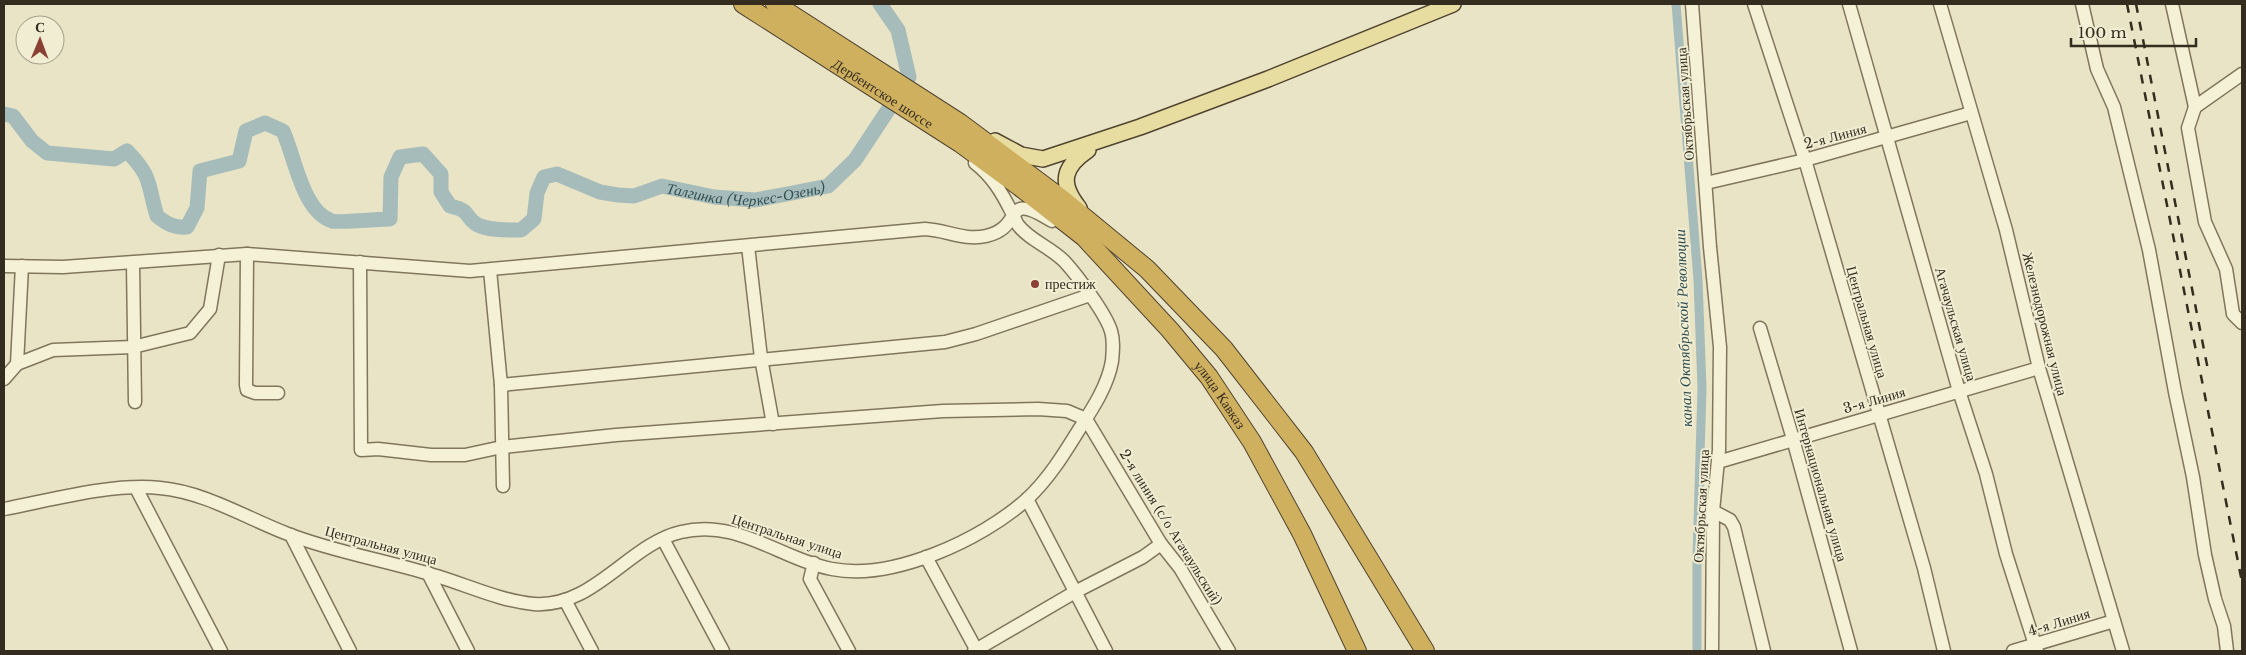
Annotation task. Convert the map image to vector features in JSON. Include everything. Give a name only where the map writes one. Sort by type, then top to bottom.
[{"type":"highway","name":"Дербентское шоссе","points":[[743,4],[928,122],[1020,186]]},
{"type":"highway","points":[[775,4],[960,123],[1089,231],[1148,269],[1224,349],[1304,452],[1425,651]]},
{"type":"highway","name":"улица Кавказ","points":[[1020,186],[1089,231],[1208,377],[1252,442],[1302,534],[1357,651]]},
{"type":"highway","points":[[1386,584],[1416,651]]},
{"type":"highway","points":[[1334,603],[1362,651]]},
{"type":"main road","points":[[960,123],[1021,155],[1043,159],[1102,140],[1268,78],[1453,4]]},
{"type":"main road","points":[[1089,231],[1069,195],[1066,176],[1072,160],[1102,140]]},
{"type":"street","name":"Октябрьская улица","points":[[1692,4],[1720,347],[1718,462],[1713,511],[1712,651]]},
{"type":"street","name":"Центральная улица","points":[[1754,4],[1805,160],[1924,568],[1944,651]]},
{"type":"street","name":"Агачаульская улица","points":[[1849,4],[2036,648]]},
{"type":"street","name":"Железнодорожная улица","points":[[1940,4],[2001,213],[2039,368],[2123,651]]},
{"type":"street","points":[[2082,4],[2097,69],[2114,107],[2149,250],[2193,477],[2205,555],[2215,599],[2224,626],[2227,651]]},
{"type":"street","points":[[2172,4],[2195,107],[2188,128],[2205,222],[2226,269],[2233,314],[2242,324]]},
{"type":"street","points":[[2195,107],[2242,74]]},
{"type":"street","name":"2-я Линия","points":[[1706,183],[1805,160],[1971,113]]},
{"type":"street","name":"Центральная улица","points":[[4,509],[136,488],[162,488],[189,494],[291,535],[536,604],[565,600],[586,591],[663,539],[681,531],[708,529],[735,532],[833,569],[861,571],[893,567],[926,557],[994,524],[1027,499],[1053,471],[1086,419],[1111,369],[1114,348],[1110,328],[1090,295],[1064,261],[1018,225],[985,171],[928,122]]},
{"type":"street","points":[[4,266],[63,267],[247,254],[448,270],[490,270],[925,229],[974,237],[987,236],[999,230],[1023,206],[1089,231]]},
{"type":"street","points":[[748,246],[762,358],[773,424]]},
{"type":"street","points":[[247,254],[247,390],[255,393],[278,393]]},
{"type":"street","points":[[4,379],[17,364],[53,350],[133,347],[190,333],[210,309],[219,255]]},
{"type":"street","points":[[360,262],[362,450],[378,449],[431,455],[465,455],[502,447],[616,435],[943,412],[1038,409],[1066,411],[1086,419]]},
{"type":"street","points":[[133,263],[133,347],[136,402]]},
{"type":"street","points":[[17,364],[22,266]]},
{"type":"street","points":[[490,270],[501,385],[503,486]]},
{"type":"street","points":[[501,385],[762,358],[945,342],[976,334],[1090,295]]},
{"type":"street","name":"Интернациональная улица","points":[[1760,328],[1794,439],[1851,651]]},
{"type":"street","name":"3-я Линия","points":[[1718,462],[2039,368]]},
{"type":"street","name":"2-я линия (с/о Агачаульский)","points":[[1086,419],[1161,544],[1180,568],[1229,651]]},
{"type":"street","points":[[136,488],[220,651]]},
{"type":"street","points":[[1027,499],[1106,651]]},
{"type":"street","points":[[1713,511],[1730,520],[1734,527],[1764,651]]},
{"type":"street","points":[[291,535],[350,651]]},
{"type":"street","points":[[663,539],[723,651]]},
{"type":"street","points":[[926,557],[975,651],[1075,592],[1143,557],[1161,544]]},
{"type":"street","points":[[814,563],[810,578],[849,651]]},
{"type":"street","points":[[428,573],[468,651]]},
{"type":"street","points":[[565,600],[592,651]]},
{"type":"street","name":"4-я Линия","points":[[2013,651],[2036,648],[2114,621]]},
{"type":"waterway","name":"Талгинка (Черкес-Озень)","points":[[880,4],[898,30],[909,77]]},
{"type":"waterway","name":"канал Октябрьской Революции","points":[[1676,4],[1698,280],[1702,388],[1697,557],[1697,651]]},
{"type":"waterway","name":"Талгинка (Черкес-Озень)","points":[[4,114],[13,116],[32,141],[47,153],[114,159],[127,151],[141,168],[148,181],[157,216],[174,226],[187,227],[197,208],[200,171],[239,161],[246,131],[265,123],[283,131],[306,195],[313,206],[332,221],[390,219],[391,177],[400,157],[423,154],[441,174],[441,192],[450,206],[462,210],[472,221],[486,228],[521,230],[534,219],[537,193],[544,177],[557,174],[600,192],[634,196],[662,186],[714,197],[755,200],[828,186],[855,160],[888,110]]},
{"type":"railway","points":[[2127,4],[2242,582]]},
{"type":"railway","points":[[2136,4],[2208,370]]},
{"type":"place","name":"престиж","points":[[1035,284]]}]
